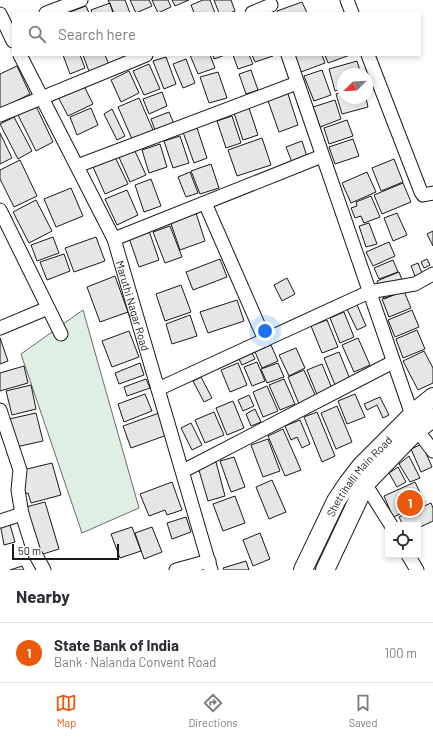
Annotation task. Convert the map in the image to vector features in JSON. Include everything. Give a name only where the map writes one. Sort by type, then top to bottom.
[{"type":"main road","name":"Shettihalli Main Road","points":[[303,570],[336,501],[361,478],[415,422],[433,397]]},
{"type":"main road","name":"Shettihalli Main Road","points":[[415,422],[433,418]]},
{"type":"main road","name":"Shettihalli Main Road","points":[[325,570],[361,478]]},
{"type":"street","points":[[49,12],[81,0]]},
{"type":"street","points":[[347,0],[352,12]]},
{"type":"street","points":[[255,12],[271,6]]},
{"type":"street","points":[[4,20],[12,39]]},
{"type":"street","name":"Maruthi Nagar Road","points":[[20,56],[40,97],[114,239],[210,566]]},
{"type":"street","points":[[0,115],[40,97],[143,56]]},
{"type":"street","points":[[288,56],[393,362],[415,422],[433,451]]},
{"type":"street","points":[[368,56],[421,192],[424,195],[433,193]]},
{"type":"street","points":[[77,166],[297,83]]},
{"type":"street","points":[[114,239],[322,156]]},
{"type":"street","points":[[205,203],[265,340]]},
{"type":"street","points":[[0,210],[5,231],[61,334]]},
{"type":"street","points":[[158,388],[369,292],[415,284],[433,274]]},
{"type":"street","points":[[0,328],[48,308]]},
{"type":"street","points":[[183,471],[393,362]]},
{"type":"street","points":[[0,410],[20,470],[18,490],[22,514],[34,552],[44,570]]},
{"type":"street","points":[[361,478],[389,522]]},
{"type":"street","points":[[0,521],[22,514]]},
{"type":"street","points":[[410,558],[417,570]]},
{"type":"street","points":[[176,570],[210,566]]},
{"type":"green space","points":[[83,310],[139,508],[82,533],[21,354]]},
{"type":"building","points":[[108,0],[125,0],[130,12],[114,12]]},
{"type":"building","points":[[130,0],[149,0],[152,6],[136,12]]},
{"type":"building","points":[[152,0],[168,0],[171,7],[158,12]]},
{"type":"building","points":[[172,0],[189,0],[175,6]]},
{"type":"building","points":[[203,0],[210,0],[215,12],[194,12],[191,5]]},
{"type":"building","points":[[214,0],[231,0],[235,11],[219,12]]},
{"type":"building","points":[[302,2],[307,12],[278,12]]},
{"type":"building","points":[[110,3],[113,12],[92,12],[91,10]]},
{"type":"building","points":[[86,6],[89,12],[70,12]]},
{"type":"building","points":[[63,56],[80,56],[85,68],[70,74]]},
{"type":"building","points":[[83,56],[105,56],[110,67],[90,74]]},
{"type":"building","points":[[190,56],[210,56],[215,68],[198,74]]},
{"type":"building","points":[[213,56],[222,56],[214,59]]},
{"type":"building","points":[[233,56],[249,56],[253,64],[238,69]]},
{"type":"building","points":[[252,56],[273,56],[255,62]]},
{"type":"building","points":[[294,56],[322,56],[325,63],[301,72]]},
{"type":"building","points":[[325,56],[347,56],[328,63]]},
{"type":"building","points":[[166,57],[176,84],[164,89],[153,61]]},
{"type":"building","points":[[186,59],[195,83],[183,88],[173,64]]},
{"type":"building","points":[[357,61],[359,68],[337,68],[337,90],[335,91],[329,69]]},
{"type":"building","points":[[149,64],[160,89],[144,95],[133,71]]},
{"type":"building","points":[[17,66],[30,94],[0,109],[0,74]]},
{"type":"building","points":[[251,70],[258,90],[246,94],[239,74]]},
{"type":"building","points":[[322,70],[331,95],[314,101],[304,76]]},
{"type":"building","points":[[129,71],[139,93],[121,102],[111,80]]},
{"type":"building","points":[[218,72],[227,98],[209,103],[200,77]]},
{"type":"building","points":[[82,82],[93,104],[68,116],[57,95]]},
{"type":"building","points":[[287,91],[298,125],[279,132],[267,98]]},
{"type":"building","points":[[162,92],[167,106],[149,114],[143,99]]},
{"type":"building","points":[[139,98],[153,130],[132,139],[118,107]]},
{"type":"building","points":[[335,100],[341,119],[320,127],[313,107]]},
{"type":"building","points":[[35,104],[53,142],[36,151],[17,113]]},
{"type":"building","points":[[339,104],[367,104],[368,107],[342,114]]},
{"type":"building","points":[[91,108],[98,125],[77,135],[70,117]]},
{"type":"building","points":[[249,108],[258,135],[243,140],[234,113]]},
{"type":"building","points":[[112,109],[125,136],[117,140],[104,114]]},
{"type":"building","points":[[169,112],[175,126],[156,133],[151,119]]},
{"type":"building","points":[[232,116],[241,143],[226,148],[217,121]]},
{"type":"building","points":[[14,117],[32,151],[18,159],[0,124]]},
{"type":"building","points":[[347,120],[353,136],[329,144],[324,128]]},
{"type":"building","points":[[197,128],[207,158],[194,163],[183,132]]},
{"type":"building","points":[[0,133],[12,158],[0,164]]},
{"type":"building","points":[[180,136],[189,163],[173,168],[164,141]]},
{"type":"building","points":[[262,138],[271,165],[237,176],[228,150]]},
{"type":"building","points":[[353,139],[359,156],[335,164],[329,147]]},
{"type":"building","points":[[302,141],[308,160],[293,165],[286,147]]},
{"type":"building","points":[[160,144],[167,167],[149,173],[142,150]]},
{"type":"building","points":[[134,149],[146,175],[130,182],[118,155]]},
{"type":"building","points":[[115,157],[128,184],[105,194],[93,167]]},
{"type":"building","points":[[394,159],[403,182],[381,191],[372,168]]},
{"type":"building","points":[[20,160],[37,196],[14,207],[0,179],[0,170]]},
{"type":"building","points":[[211,164],[219,188],[200,194],[191,171]]},
{"type":"building","points":[[190,172],[198,193],[186,197],[178,177]]},
{"type":"building","points":[[367,172],[376,192],[351,203],[342,183]]},
{"type":"building","points":[[151,179],[161,206],[144,212],[135,185]]},
{"type":"building","points":[[403,183],[411,202],[382,214],[374,195]]},
{"type":"building","points":[[71,188],[83,216],[56,227],[44,199]]},
{"type":"building","points":[[127,190],[138,215],[117,225],[105,199]]},
{"type":"building","points":[[371,196],[380,217],[364,223],[361,216],[355,218],[351,208],[357,206],[356,202]]},
{"type":"building","points":[[36,200],[52,231],[29,243],[13,212]]},
{"type":"building","points":[[195,210],[205,241],[180,250],[169,218]]},
{"type":"building","points":[[397,213],[407,235],[393,241],[384,218]]},
{"type":"building","points":[[369,223],[377,244],[366,247],[359,226]]},
{"type":"building","points":[[170,226],[182,257],[165,263],[153,232]]},
{"type":"building","points":[[148,228],[159,260],[139,267],[128,235]]},
{"type":"building","points":[[433,231],[433,246],[427,234]]},
{"type":"building","points":[[53,237],[59,253],[37,261],[31,245]]},
{"type":"building","points":[[96,237],[105,261],[74,272],[65,248]]},
{"type":"building","points":[[389,242],[395,256],[373,266],[366,252]]},
{"type":"building","points":[[64,254],[70,271],[47,280],[40,262]]},
{"type":"building","points":[[220,259],[227,277],[193,290],[186,272]]},
{"type":"building","points":[[427,259],[430,265],[424,268],[421,262]]},
{"type":"building","points":[[393,260],[398,272],[379,279],[374,268]]},
{"type":"building","points":[[418,263],[422,273],[415,276],[411,266]]},
{"type":"building","points":[[399,272],[406,290],[384,299],[377,281]]},
{"type":"building","points":[[115,276],[128,312],[100,322],[87,287]]},
{"type":"building","points":[[287,278],[295,294],[282,301],[274,285]]},
{"type":"building","points":[[181,285],[191,312],[165,321],[156,294]]},
{"type":"building","points":[[404,291],[411,308],[389,317],[382,299]]},
{"type":"building","points":[[237,300],[244,321],[208,333],[200,312]]},
{"type":"building","points":[[355,300],[366,326],[357,330],[345,305]]},
{"type":"building","points":[[412,310],[419,327],[395,337],[388,320]]},
{"type":"building","points":[[344,312],[354,337],[340,343],[330,318]]},
{"type":"building","points":[[190,315],[197,336],[172,344],[166,324]]},
{"type":"building","points":[[327,320],[338,347],[322,353],[311,326]]},
{"type":"building","points":[[417,330],[425,349],[403,358],[396,339]]},
{"type":"building","points":[[129,331],[139,357],[112,367],[102,341]]},
{"type":"building","points":[[0,338],[8,361],[0,364]]},
{"type":"building","points":[[358,338],[370,365],[354,372],[342,345]]},
{"type":"building","points":[[271,345],[278,361],[262,368],[255,352]]},
{"type":"building","points":[[296,348],[305,368],[289,376],[279,355]]},
{"type":"building","points":[[251,351],[255,359],[242,365],[238,357]]},
{"type":"building","points":[[424,351],[433,368],[433,383],[418,390],[403,361]]},
{"type":"building","points":[[339,352],[350,379],[335,385],[324,358]]},
{"type":"building","points":[[257,362],[265,381],[252,386],[244,367]]},
{"type":"building","points":[[140,363],[144,375],[119,384],[115,373]]},
{"type":"building","points":[[238,363],[247,385],[230,392],[221,370]]},
{"type":"building","points":[[278,363],[284,377],[267,383],[261,369]]},
{"type":"building","points":[[322,364],[333,391],[318,397],[307,370]]},
{"type":"building","points":[[24,366],[28,383],[0,391],[0,373]]},
{"type":"building","points":[[304,370],[316,397],[299,404],[288,377]]},
{"type":"building","points":[[201,377],[212,398],[204,402],[193,381]]},
{"type":"building","points":[[146,379],[150,388],[127,396],[124,387]]},
{"type":"building","points":[[284,379],[295,404],[280,410],[269,385]]},
{"type":"building","points":[[31,385],[36,409],[12,415],[6,391]]},
{"type":"building","points":[[267,386],[278,411],[263,417],[253,392]]},
{"type":"building","points":[[145,394],[152,411],[124,422],[118,404]]},
{"type":"building","points":[[355,394],[365,417],[347,424],[338,401]]},
{"type":"building","points":[[249,395],[254,406],[243,411],[238,400]]},
{"type":"building","points":[[380,397],[389,415],[383,418],[377,405],[367,410],[364,404]]},
{"type":"building","points":[[233,401],[244,428],[227,435],[216,408]]},
{"type":"building","points":[[337,406],[352,442],[336,449],[321,413]]},
{"type":"building","points":[[255,409],[261,422],[251,426],[246,414]]},
{"type":"building","points":[[214,412],[224,435],[205,443],[195,420]]},
{"type":"building","points":[[317,412],[335,456],[322,462],[304,417]]},
{"type":"building","points":[[36,413],[43,441],[16,447],[9,419]]},
{"type":"building","points":[[159,413],[167,435],[131,448],[123,426]]},
{"type":"building","points":[[300,420],[310,444],[302,448],[297,437],[291,440],[285,426]]},
{"type":"building","points":[[191,423],[202,445],[192,450],[181,428]]},
{"type":"building","points":[[283,429],[301,470],[285,476],[268,436]]},
{"type":"building","points":[[268,439],[280,471],[263,477],[251,445]]},
{"type":"building","points":[[422,444],[432,467],[421,472],[411,449]]},
{"type":"building","points":[[409,456],[420,478],[410,482],[399,464]]},
{"type":"building","points":[[234,457],[245,487],[231,492],[220,461]]},
{"type":"building","points":[[216,462],[225,496],[208,501],[198,467]]},
{"type":"building","points":[[52,463],[61,495],[31,503],[28,493],[23,494],[23,470]]},
{"type":"building","points":[[398,467],[406,482],[397,487],[389,473]]},
{"type":"building","points":[[272,480],[286,512],[269,519],[256,487]]},
{"type":"building","points":[[172,482],[182,510],[167,515],[165,510],[149,516],[140,494]]},
{"type":"building","points":[[415,482],[425,503],[393,517],[384,496]]},
{"type":"building","points":[[235,496],[245,523],[223,531],[213,504]]},
{"type":"building","points":[[45,502],[59,549],[40,555],[26,507]]},
{"type":"building","points":[[431,503],[433,508],[433,521],[421,527],[421,522],[402,522],[399,517]]},
{"type":"building","points":[[186,517],[191,532],[172,539],[167,523]]},
{"type":"building","points":[[9,521],[15,542],[4,545],[0,523]]},
{"type":"building","points":[[132,527],[141,551],[120,558],[111,534]]},
{"type":"building","points":[[152,527],[162,552],[144,559],[135,533]]},
{"type":"building","points":[[260,533],[270,559],[253,566],[243,540]]},
{"type":"building","points":[[246,561],[249,570],[224,570],[223,568]]},
{"type":"building","points":[[22,566],[24,570],[10,570]]},
{"type":"place","name":"State Bank of India","points":[[410,503]]}]
